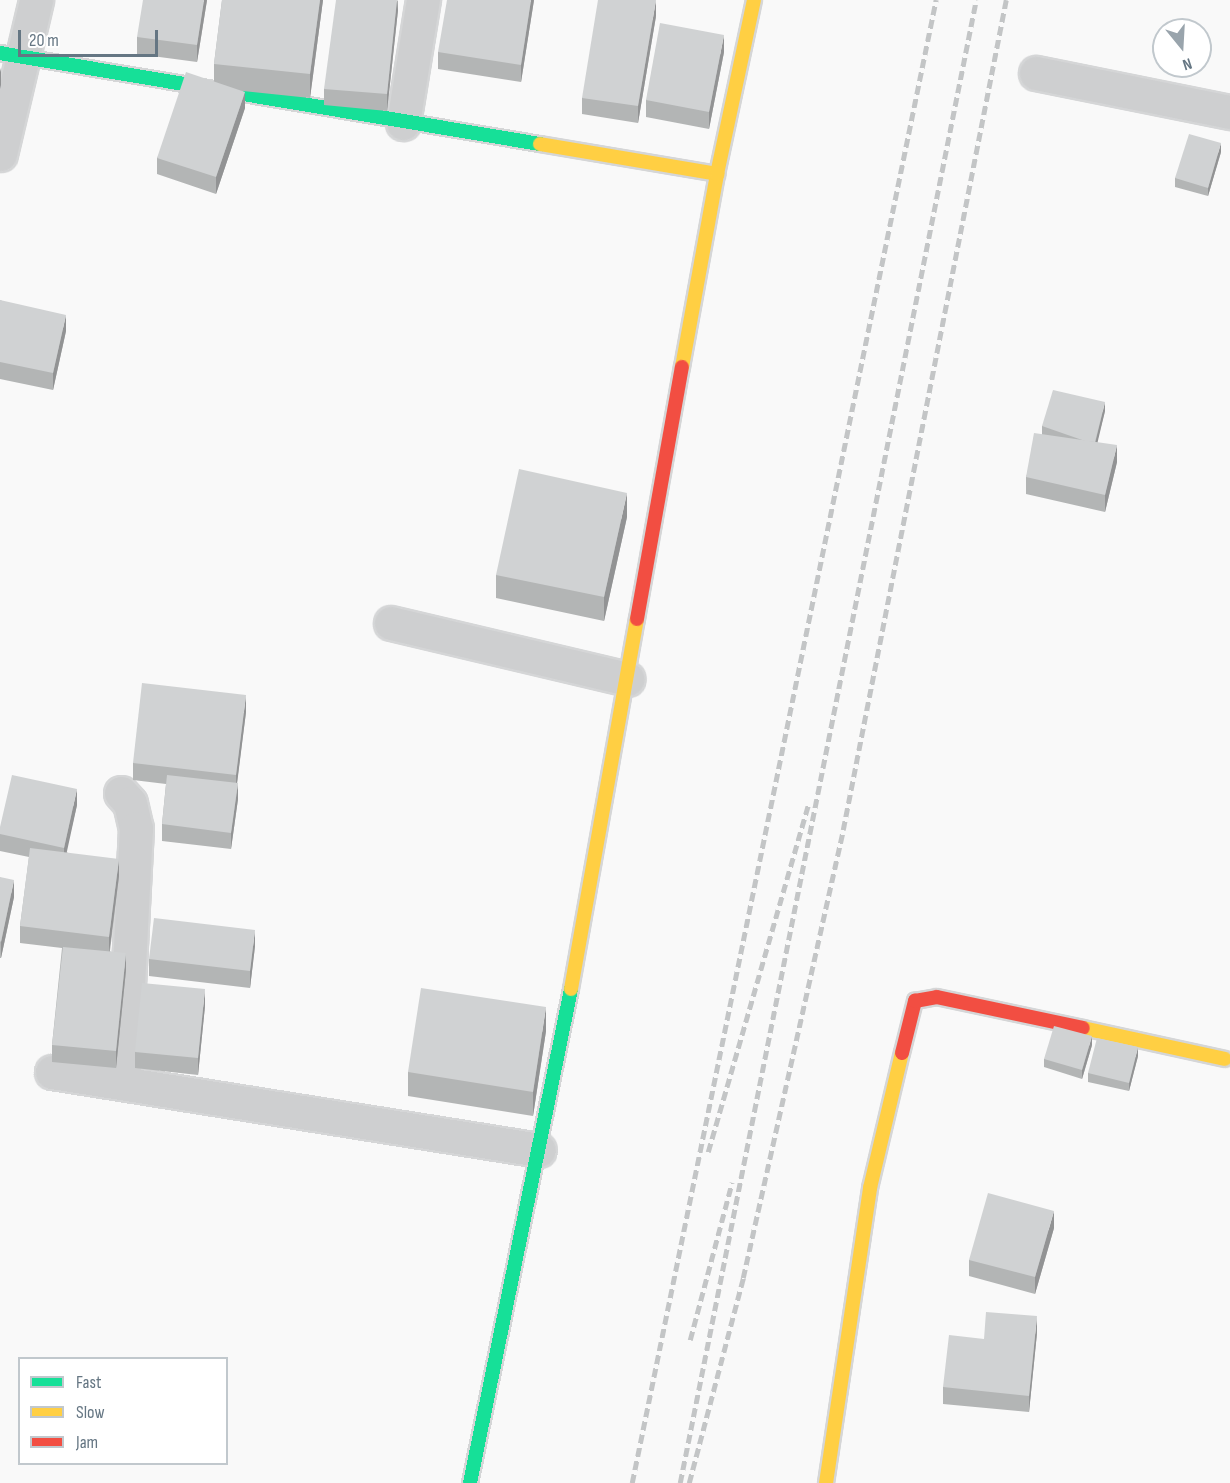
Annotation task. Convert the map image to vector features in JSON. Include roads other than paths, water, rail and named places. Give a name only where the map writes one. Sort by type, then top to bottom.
[{"type":"street","points":[[0,154],[12,55],[36,0]]},
{"type":"street","points":[[403,123],[423,0]]},
{"type":"street","points":[[470,1483],[539,1150],[627,679],[717,174],[754,0]]},
{"type":"street","points":[[12,55],[403,123],[717,174]]},
{"type":"street","points":[[1036,73],[1230,112]]},
{"type":"street","points":[[391,623],[627,679]]},
{"type":"street","points":[[121,793],[130,803],[136,828],[123,1082]]},
{"type":"street","points":[[826,1483],[838,1421],[870,1188],[915,1001],[937,998],[1225,1059]]},
{"type":"street","points":[[52,1072],[539,1150]]},
{"type":"railway","points":[[632,1483],[936,0]]},
{"type":"railway","points":[[680,1483],[976,0]]},
{"type":"railway","points":[[689,1483],[743,1278],[843,830],[1006,0]]},
{"type":"railway","points":[[708,1152],[809,803]]},
{"type":"railway","points":[[690,1340],[732,1182]]}]
